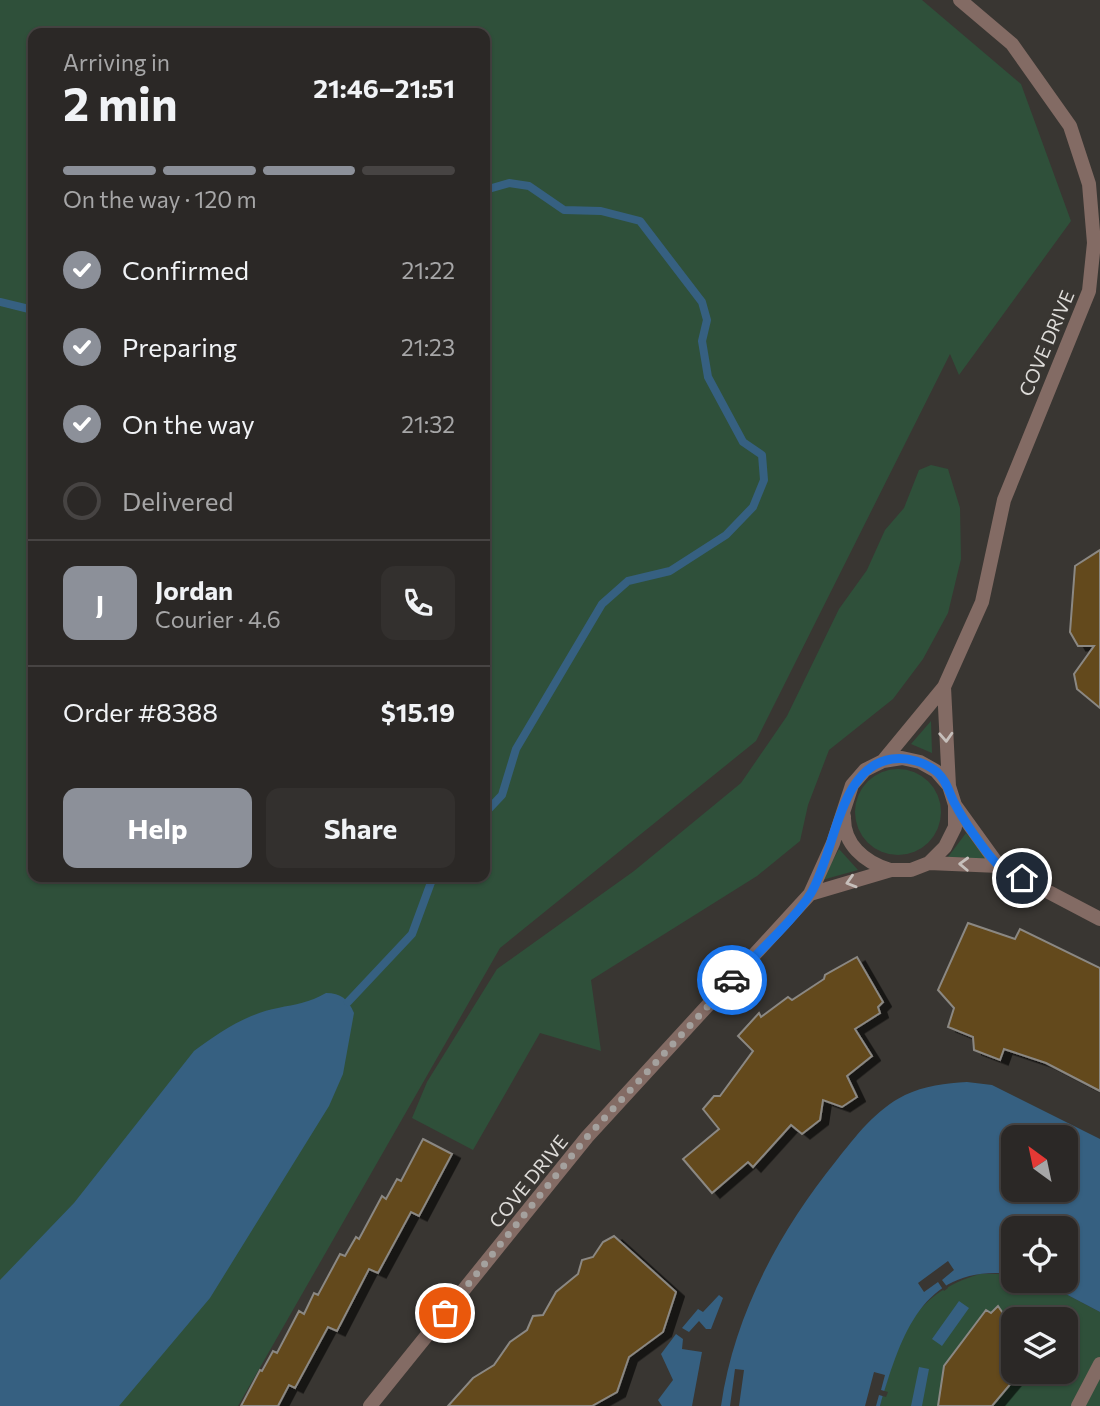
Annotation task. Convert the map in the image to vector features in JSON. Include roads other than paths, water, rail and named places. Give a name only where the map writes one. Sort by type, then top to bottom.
[{"type":"street","name":"COVE DRIVE","points":[[883,761],[944,687],[982,601],[1004,500],[1089,291],[1094,243],[1089,184],[1070,126],[1012,44],[960,0]]},
{"type":"street","name":"COVE DRIVE","points":[[944,687],[948,786]]},
{"type":"street","name":"COVE DRIVE","points":[[370,1406],[587,1137],[810,894],[833,843],[852,785],[866,770],[883,761],[901,758],[920,762],[936,771],[948,786],[955,804],[999,866]]},
{"type":"street","points":[[844,803],[843,821],[848,839],[859,854],[874,865],[891,870],[911,870],[929,863],[999,866],[1100,919]]},
{"type":"street","points":[[929,863],[945,847],[955,827],[955,804]]},
{"type":"street","points":[[810,894],[891,870]]},
{"type":"street","points":[[1081,1401],[1100,1364]]},
{"type":"water","points":[[326,993],[343,998],[354,1013],[343,1074],[329,1106],[210,1298],[119,1406],[0,1406],[0,1280],[74,1203],[194,1051],[245,1019],[308,1001]]},
{"type":"water","points":[[967,1082],[992,1085],[1072,1125],[1001,1125],[1001,1202],[1078,1202],[1078,1128],[1100,1139],[1100,1312],[1064,1293],[1078,1293],[1078,1216],[1001,1216],[1001,1274],[982,1274],[957,1280],[936,1292],[907,1331],[880,1406],[721,1406],[736,1339],[748,1307],[796,1216],[836,1161],[875,1116],[905,1095],[935,1086]]},
{"type":"water","points":[[719,1295],[723,1298],[711,1329],[706,1329],[699,1321],[689,1332],[682,1328],[698,1309],[703,1312]]},
{"type":"water","points":[[959,1301],[969,1308],[942,1346],[932,1339]]},
{"type":"water","points":[[676,1334],[683,1339],[682,1349],[702,1352],[692,1406],[662,1406],[658,1400],[673,1380],[661,1354]]},
{"type":"water","points":[[919,1367],[929,1369],[922,1406],[911,1406]]},
{"type":"waterway","points":[[490,189],[509,183],[529,186],[564,210],[601,211],[640,221],[702,302],[707,320],[702,341],[708,377],[743,442],[762,455],[764,480],[753,507],[726,535],[670,571],[628,581],[602,604],[516,749],[502,795],[490,808]]},
{"type":"waterway","points":[[0,302],[28,309]]},
{"type":"waterway","points":[[348,1002],[412,934],[431,882]]}]
